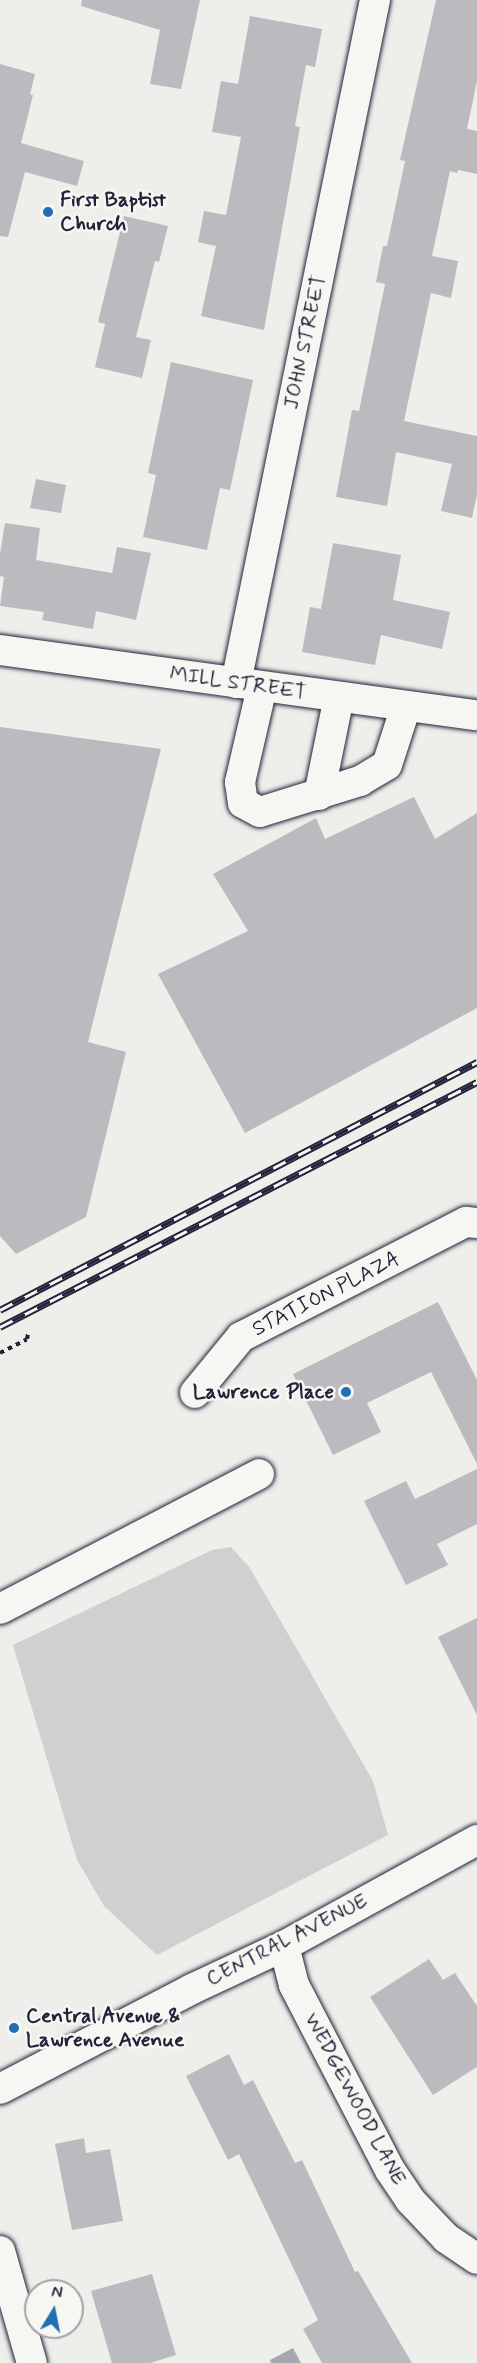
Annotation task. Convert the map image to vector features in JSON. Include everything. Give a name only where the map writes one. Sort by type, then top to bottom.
[{"type":"street","name":"JOHN STREET","points":[[319,795],[260,812],[243,803],[240,782],[249,685],[375,0]]},
{"type":"street","name":"MILL STREET","points":[[0,650],[477,715]]},
{"type":"street","points":[[319,795],[339,697]]},
{"type":"street","points":[[319,795],[360,781],[387,765],[406,706]]},
{"type":"street","name":"STATION PLAZA","points":[[195,1393],[241,1337],[466,1222],[477,1223]]},
{"type":"street","points":[[0,1609],[259,1474]]},
{"type":"street","name":"CENTRAL AVENUE","points":[[0,2089],[192,1989],[284,1946],[477,1840]]},
{"type":"street","name":"WEDGEWOOD LANE","points":[[284,1946],[294,1985],[390,2170],[410,2200],[446,2238],[477,2259]]},
{"type":"street","points":[[0,2251],[32,2363]]},
{"type":"path","points":[[0,1353],[27,1339],[28,1334]]},
{"type":"shaded area","points":[[231,1547],[250,1568],[373,1781],[388,1835],[157,1955],[104,1906],[77,1860],[13,1645],[212,1550]]},
{"type":"shaded area","points":[[293,2348],[301,2363],[271,2363],[270,2360]]},
{"type":"building","points":[[82,0],[200,0],[181,89],[150,84],[160,30],[81,6]]},
{"type":"building","points":[[436,0],[477,0],[477,81],[467,129],[477,131],[477,174],[458,170],[457,173],[450,171],[432,256],[458,261],[451,298],[431,293],[404,421],[477,436],[477,494],[472,518],[441,511],[452,464],[396,452],[387,506],[336,497],[352,410],[359,411],[385,284],[376,282],[383,246],[387,246],[405,161],[400,160]]},
{"type":"building","points":[[250,16],[322,29],[315,67],[306,65],[295,126],[300,127],[264,330],[201,316],[216,246],[198,242],[204,211],[226,215],[241,137],[212,132],[221,81],[238,84]]},
{"type":"building","points":[[0,64],[35,74],[30,94],[33,95],[21,143],[84,161],[77,186],[25,172],[8,237],[0,236]]},
{"type":"building","points":[[124,216],[168,226],[159,262],[155,261],[136,337],[151,340],[142,378],[95,367],[105,324],[98,322]]},
{"type":"building","points":[[171,362],[253,380],[230,490],[220,488],[207,550],[143,537],[156,475],[148,473]]},
{"type":"building","points":[[36,479],[66,485],[61,513],[30,508]]},
{"type":"building","points":[[5,523],[40,528],[36,560],[112,573],[117,547],[151,553],[136,620],[96,611],[93,629],[42,620],[44,612],[0,606],[4,577],[0,576],[0,554]]},
{"type":"building","points":[[333,543],[401,555],[393,600],[450,612],[442,649],[381,635],[375,665],[302,652],[310,607],[321,609]]},
{"type":"building","points":[[0,727],[161,749],[88,1042],[126,1052],[86,1217],[16,1254],[0,1236]]},
{"type":"building","points":[[414,797],[435,839],[477,813],[477,1008],[245,1133],[158,974],[248,931],[213,874],[316,818],[325,839]]},
{"type":"building","name":"Lawrence Place","points":[[438,1302],[477,1380],[477,1464],[431,1372],[367,1403],[381,1432],[333,1455],[293,1374]]},
{"type":"building","points":[[477,1469],[477,1524],[437,1544],[448,1565],[406,1585],[364,1501],[406,1481],[415,1499]]},
{"type":"building","points":[[477,1618],[477,1715],[438,1637]]},
{"type":"building","points":[[429,1959],[443,1980],[455,1973],[477,2006],[477,2067],[433,2095],[370,1997]]},
{"type":"building","points":[[229,2054],[244,2085],[253,2080],[295,2163],[302,2160],[355,2272],[358,2271],[412,2363],[322,2363],[303,2329],[318,2320],[239,2154],[228,2160],[186,2076]]},
{"type":"building","points":[[84,2138],[86,2153],[110,2149],[123,2221],[72,2230],[55,2144]]},
{"type":"building","points":[[152,2274],[176,2355],[150,2363],[112,2363],[91,2291]]},
{"type":"railway","points":[[0,1310],[477,1062]]},
{"type":"railway","points":[[0,1327],[477,1082]]},
{"type":"place","name":"First Baptist Church","points":[[48,212]]},
{"type":"place","name":"Lawrence Place","points":[[346,1392]]},
{"type":"place","name":"Central Avenue & Lawrence Avenue","points":[[14,2028]]}]
